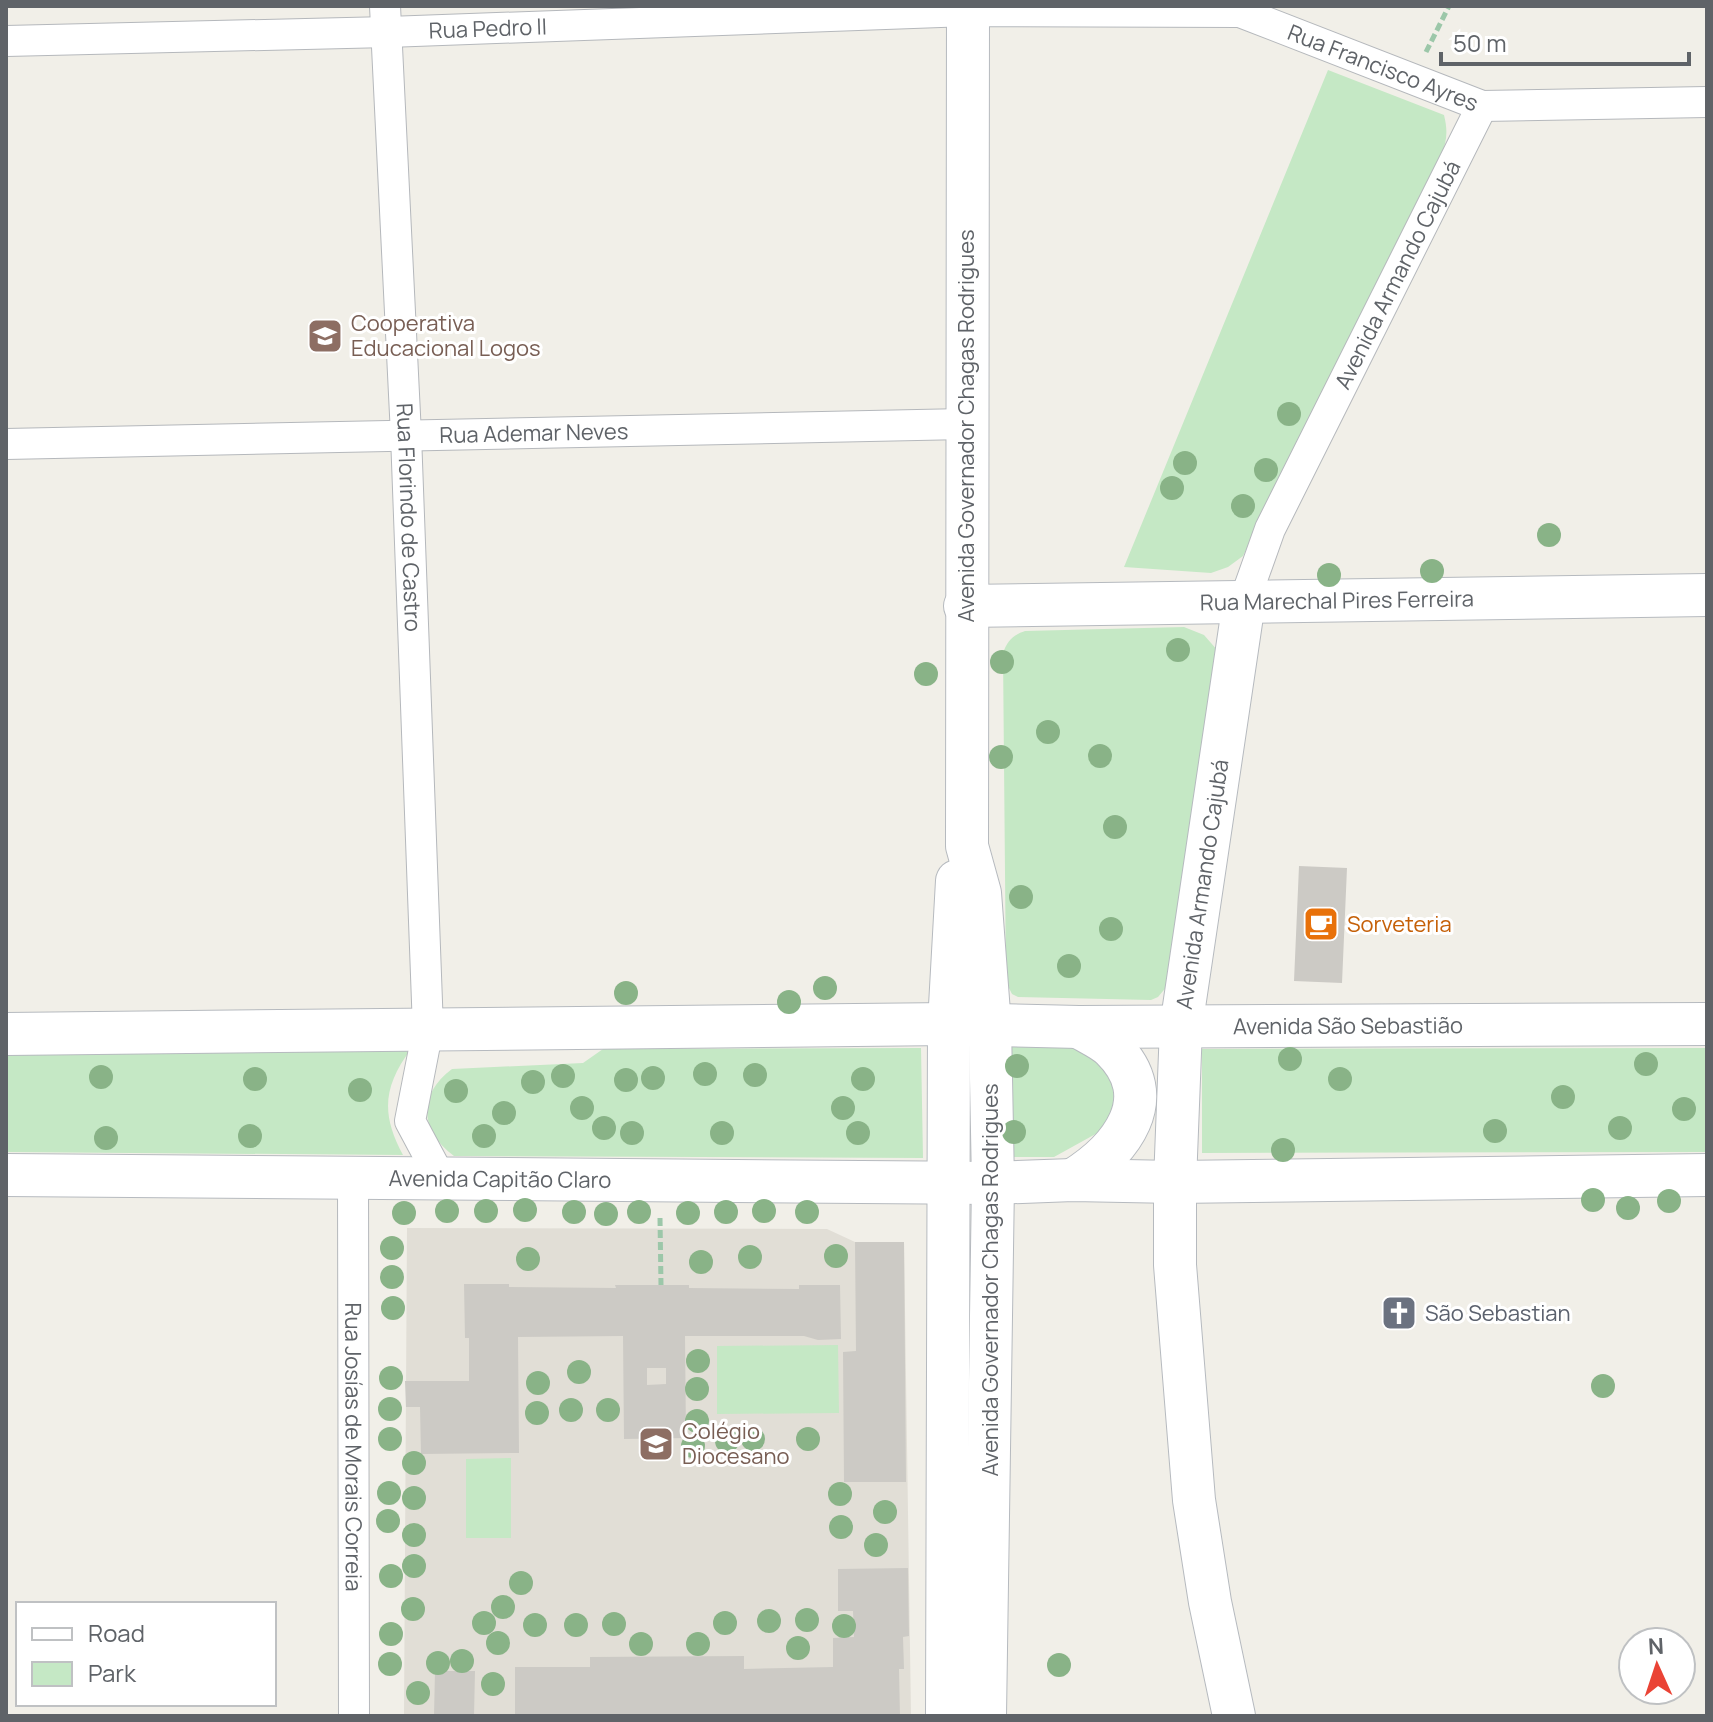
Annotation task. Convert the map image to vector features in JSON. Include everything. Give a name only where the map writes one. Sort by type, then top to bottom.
[{"type":"main road","name":"Avenida Governador Chagas Rodrigues","points":[[968,9],[965,424],[967,846],[980,893],[990,1026],[993,1183],[985,1716]]},
{"type":"main road","name":"Rua Marechal Pires Ferreira","points":[[965,606],[1707,595]]},
{"type":"main road","name":"Avenida Armando Cajubá","points":[[1234,1716],[1210,1602],[1194,1500],[1175,1265],[1175,1182],[1181,1027],[1244,602]]},
{"type":"main road","name":"Avenida Governador Chagas Rodrigues","points":[[947,1716],[949,1024],[958,865],[967,846]]},
{"type":"main road","name":"Avenida São Sebastião","points":[[990,1026],[1707,1024]]},
{"type":"main road","points":[[6,1034],[990,1026]]},
{"type":"main road","points":[[1073,1180],[1098,1164],[1117,1145],[1130,1118],[1136,1094],[1130,1070],[1110,1046],[1079,1027]]},
{"type":"main road","name":"Avenida Capitão Claro","points":[[6,1175],[993,1183]]},
{"type":"main road","points":[[993,1183],[1707,1175]]},
{"type":"street","name":"Rua Francisco Ayres","points":[[968,9],[1241,9],[1482,106],[1707,102]]},
{"type":"street","name":"Rua Pedro II","points":[[6,41],[386,19],[968,9]]},
{"type":"street","name":"Rua Florindo de Castro","points":[[386,19],[406,435],[428,1029],[410,1121],[441,1179]]},
{"type":"street","name":"Avenida Armando Cajubá","points":[[1244,602],[1270,529],[1482,106]]},
{"type":"street","name":"Rua Ademar Neves","points":[[6,444],[965,424]]},
{"type":"street","name":"Rua Josías de Morais Correia","points":[[353,1179],[354,1716]]},
{"type":"path","points":[[1413,78],[1449,6]]},
{"type":"path","points":[[659,1181],[661,1285]]},
{"type":"shaded area","name":"Colégio Diocesano","points":[[407,1228],[827,1229],[855,1242],[904,1242],[911,1716],[404,1716]]},
{"type":"green space","points":[[1328,70],[1444,115],[1446,136],[1441,156],[1243,556],[1228,567],[1211,573],[1124,567]]},
{"type":"green space","points":[[1184,627],[1204,635],[1218,651],[1168,985],[1151,1000],[1018,997],[1012,994],[1006,982],[1003,653],[1011,639],[1025,631]]},
{"type":"green space","points":[[1004,1044],[1080,1047],[1113,1075],[1116,1105],[1101,1131],[1054,1157],[1007,1157]]},
{"type":"green space","points":[[921,1048],[923,1158],[454,1156],[434,1136],[427,1113],[433,1090],[452,1069],[583,1063],[603,1049]]},
{"type":"green space","points":[[1707,1048],[1707,1152],[1202,1153],[1202,1049]]},
{"type":"green space","points":[[411,1049],[395,1076],[388,1101],[391,1126],[403,1155],[6,1152],[6,1051]]},
{"type":"green space","points":[[838,1345],[839,1413],[717,1414],[717,1346]]},
{"type":"green space","points":[[511,1458],[511,1538],[466,1538],[466,1459]]},
{"type":"building","name":"Sorveteria","points":[[1299,866],[1347,868],[1342,983],[1294,981]]},
{"type":"building","points":[[855,1242],[904,1242],[906,1482],[844,1482],[843,1352],[856,1351]]},
{"type":"building","points":[[464,1284],[799,1289],[799,1285],[840,1285],[841,1339],[685,1336],[686,1438],[624,1439],[623,1336],[518,1337],[519,1453],[421,1454],[420,1407],[406,1407],[405,1381],[469,1381],[469,1338],[465,1338]],"holes":[[[647,1368],[666,1368],[666,1384],[647,1385]]]},
{"type":"building","points":[[908,1568],[909,1636],[903,1637],[904,1669],[899,1669],[900,1716],[515,1716],[515,1667],[590,1667],[590,1657],[744,1656],[744,1669],[833,1667],[833,1638],[854,1637],[853,1611],[838,1611],[838,1569]]},
{"type":"building","points":[[435,1671],[475,1671],[474,1716],[434,1716]]},
{"type":"place","name":"Cooperativa Educacional Logos","points":[[325,336]]},
{"type":"place","name":"Sorveteria","points":[[1321,924]]},
{"type":"place","name":"São Sebastian","points":[[1399,1313]]},
{"type":"place","name":"Colégio Diocesano","points":[[656,1444]]}]
